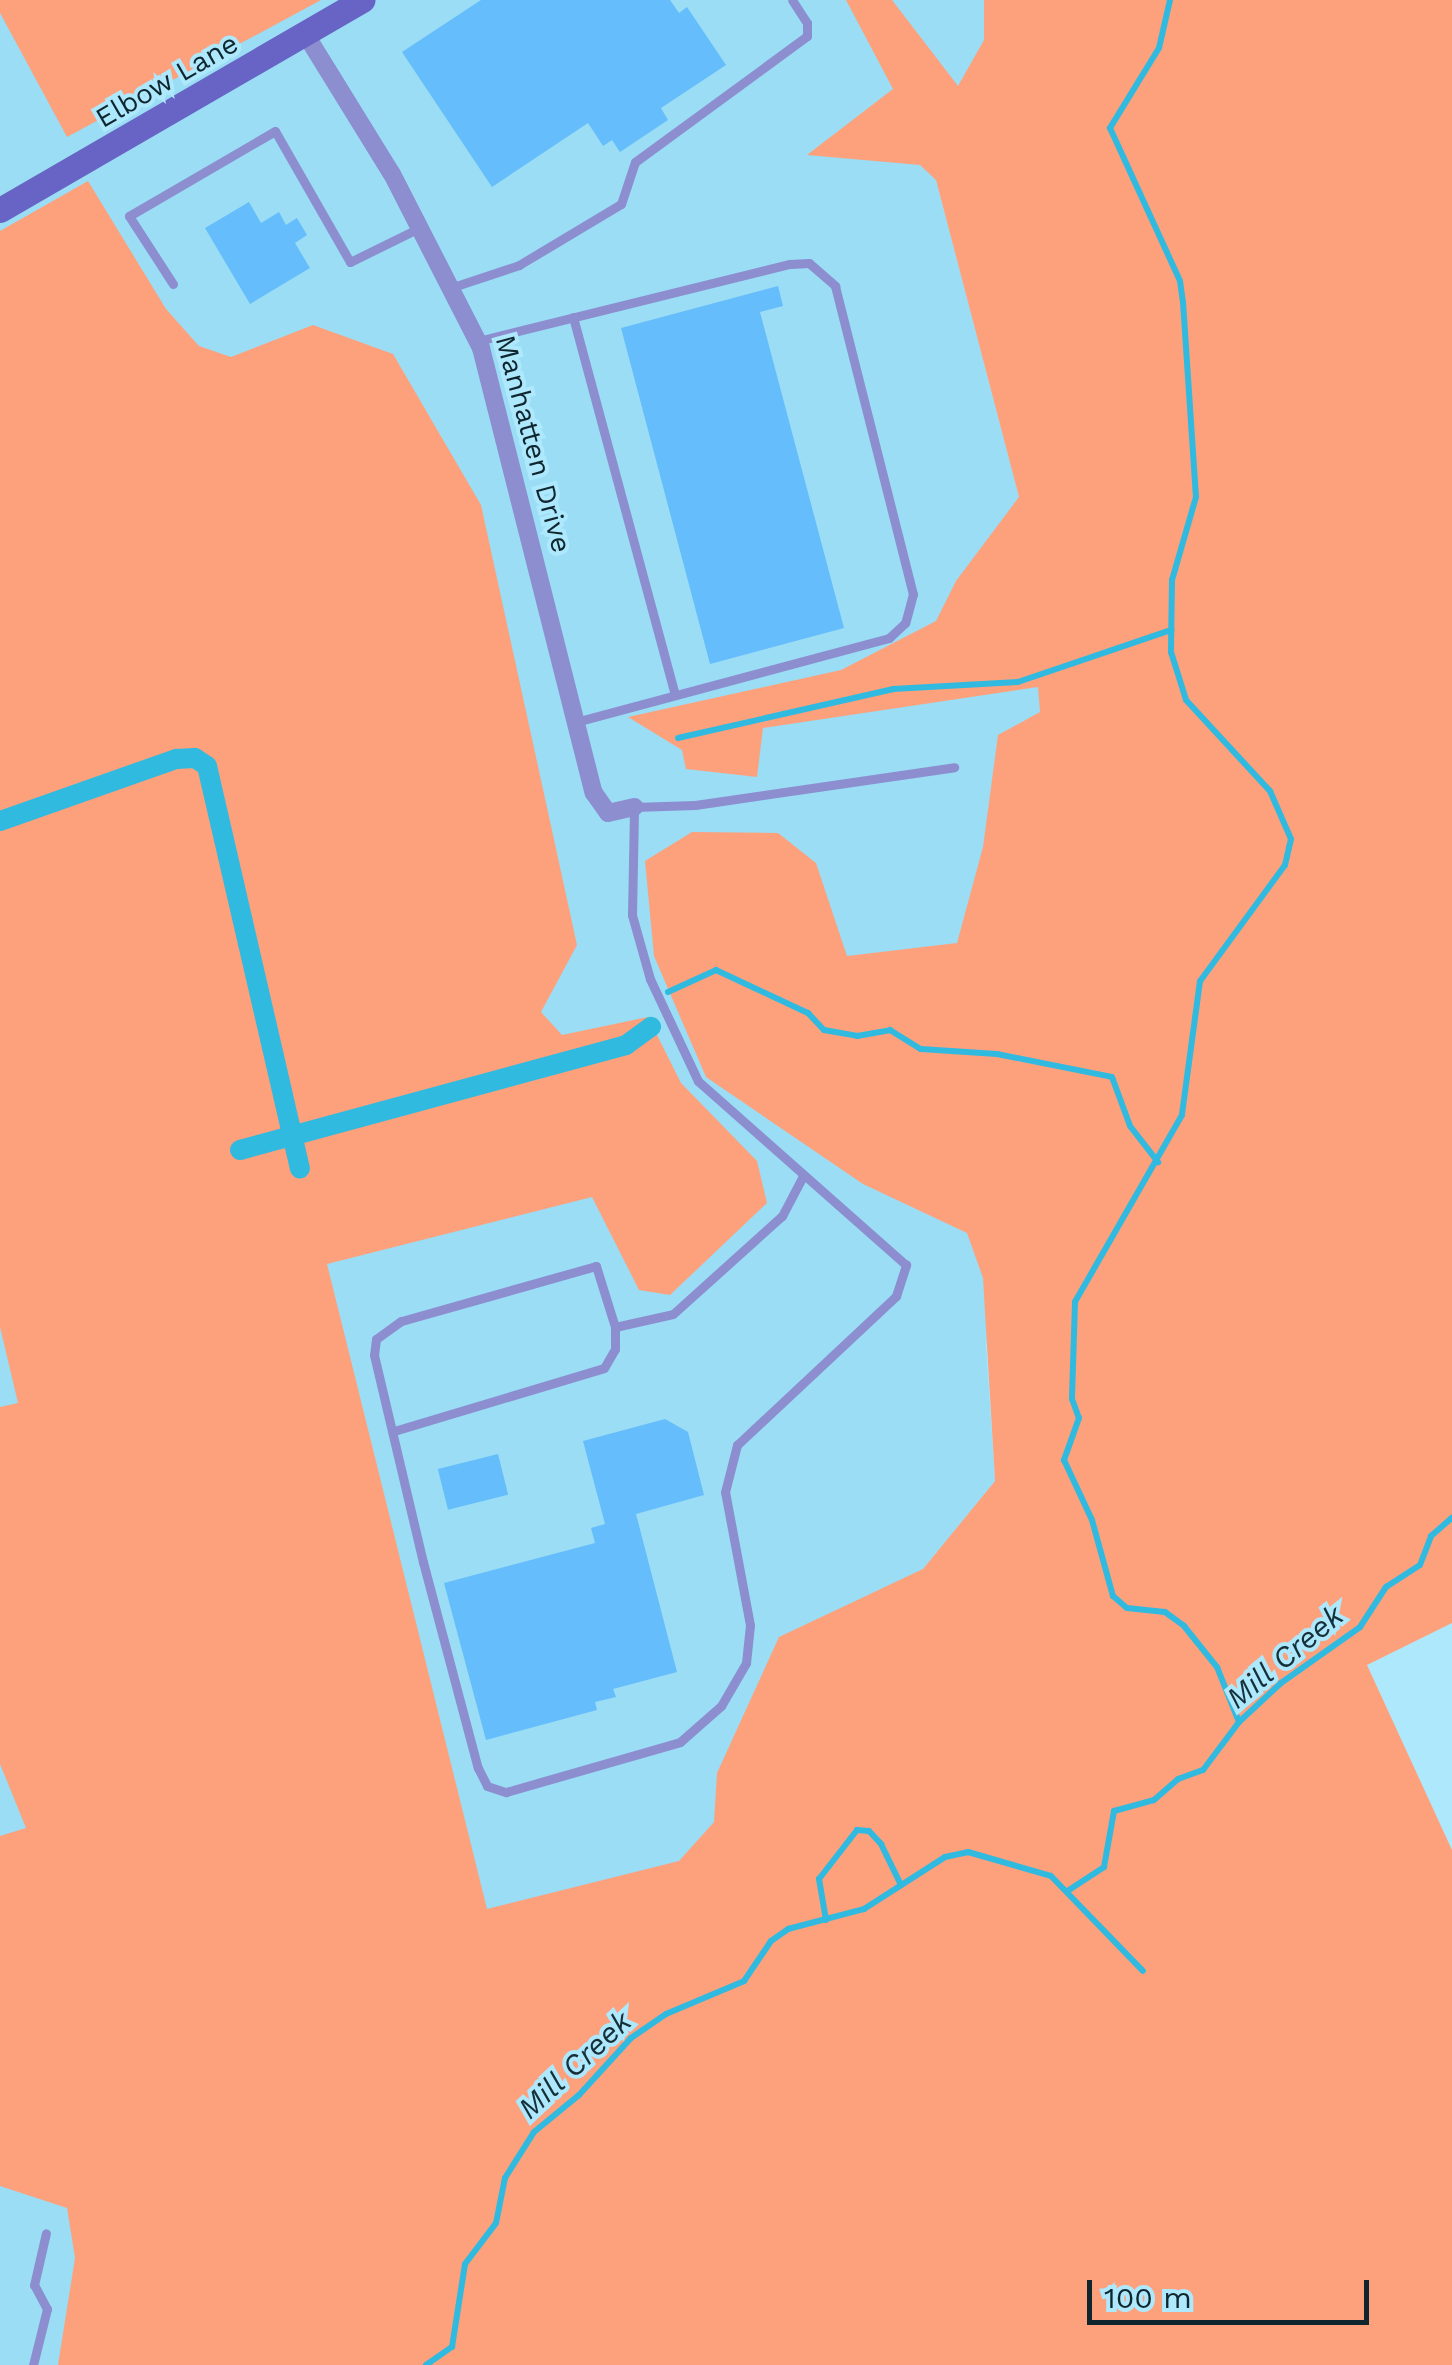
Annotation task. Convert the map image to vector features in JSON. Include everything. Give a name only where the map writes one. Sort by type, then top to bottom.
[{"type":"street","name":"Elbow Lane","points":[[0,210],[362,0]]},
{"type":"street","name":"Manhatten Drive","points":[[306,35],[421,227],[478,341],[600,806],[608,814],[634,808]]},
{"type":"lane","points":[[452,287],[519,265],[621,204],[635,162],[807,36],[807,23],[792,0]]},
{"type":"lane","points":[[172,284],[129,216],[275,131],[350,262],[421,227]]},
{"type":"lane","points":[[478,341],[790,264],[809,263],[835,286],[894,508],[912,610],[889,638],[579,720]]},
{"type":"lane","points":[[573,318],[675,694]]},
{"type":"lane","points":[[394,1431],[587,1378],[610,1361],[614,1327],[596,1266],[386,1327],[374,1355],[422,1562],[487,1786],[506,1792],[680,1742],[721,1706],[746,1663],[750,1625],[726,1492],[737,1446],[906,1279],[906,1265],[896,1251],[803,1176],[698,1081],[658,996],[632,914],[634,808],[696,805],[954,766]]},
{"type":"lane","points":[[614,1327],[672,1314],[782,1216],[803,1176]]},
{"type":"lane","points":[[33,2365],[47,2309],[34,2285],[46,2233]]},
{"type":"shaded area","points":[[0,0],[1043,0],[936,180],[1058,646],[986,1345],[995,1481],[858,1648],[789,1769],[80,2365],[0,2365]]},
{"type":"shaded area","points":[[0,0],[321,0],[67,137],[0,13]]},
{"type":"shaded area","points":[[846,0],[892,0],[958,86],[984,40],[984,0],[1452,0],[1452,1623],[1367,1665],[1452,1850],[1452,2365],[58,2365],[75,2258],[67,2208],[0,2186],[0,1836],[26,1828],[0,1764],[0,1407],[18,1403],[0,1327],[0,231],[88,181],[166,309],[199,346],[231,357],[313,325],[393,354],[481,505],[577,945],[541,1012],[562,1035],[648,1017],[681,1083],[757,1161],[767,1203],[670,1295],[639,1290],[592,1197],[327,1264],[487,1909],[679,1861],[714,1822],[717,1773],[779,1637],[923,1569],[995,1481],[983,1278],[967,1233],[863,1184],[706,1077],[654,956],[645,861],[692,832],[778,833],[816,863],[847,956],[957,943],[983,847],[998,735],[1040,712],[1038,687],[763,728],[757,777],[686,769],[682,750],[628,717],[841,670],[936,621],[956,581],[1019,497],[936,180],[920,165],[807,155],[893,89]]},
{"type":"building","points":[[481,0],[670,0],[679,13],[687,7],[726,65],[661,108],[668,120],[620,152],[612,140],[603,146],[588,123],[492,187],[402,52]]},
{"type":"building","points":[[249,202],[261,223],[279,212],[286,225],[297,218],[307,235],[295,243],[310,268],[250,304],[205,228]]},
{"type":"building","points":[[778,286],[783,306],[760,312],[844,628],[710,664],[621,328]]},
{"type":"building","points":[[665,1419],[688,1432],[704,1495],[636,1514],[677,1672],[613,1689],[616,1697],[595,1702],[597,1710],[486,1740],[444,1583],[595,1543],[591,1528],[605,1524],[583,1441]]},
{"type":"building","points":[[498,1454],[508,1495],[448,1510],[438,1469]]},
{"type":"waterway","points":[[1170,0],[1159,48],[1110,128],[1180,281],[1183,302],[1196,497],[1172,580],[1171,652],[1186,700],[1270,791],[1291,839],[1285,865],[1200,981],[1182,1115],[1075,1302],[1072,1399],[1079,1418],[1064,1460],[1092,1520],[1113,1596],[1127,1608],[1165,1612],[1184,1626],[1217,1667],[1239,1722]]},
{"type":"waterway","points":[[678,738],[893,689],[1018,682],[1171,630]]},
{"type":"waterway","points":[[0,821],[176,759],[195,758],[207,766],[300,1168]]},
{"type":"waterway","points":[[668,992],[716,970],[808,1013],[824,1030],[857,1036],[890,1030],[921,1049],[997,1054],[1112,1077],[1130,1126],[1158,1162]]},
{"type":"waterway","points":[[240,1150],[626,1045],[651,1027]]},
{"type":"waterway","name":"Mill Creek","points":[[1069,1890],[1104,1867],[1114,1811],[1154,1800],[1178,1779],[1203,1770],[1239,1722],[1281,1683],[1360,1627],[1386,1587],[1420,1565],[1431,1536],[1452,1518]]},
{"type":"waterway","points":[[826,1920],[819,1879],[857,1830],[869,1831],[881,1844],[901,1885]]},
{"type":"waterway","name":"Mill Creek","points":[[426,2365],[452,2347],[465,2264],[496,2223],[505,2178],[534,2132],[579,2095],[631,2038],[666,2014],[744,1981],[771,1941],[788,1929],[864,1909],[945,1857],[968,1852],[1051,1876],[1143,1971]]}]
